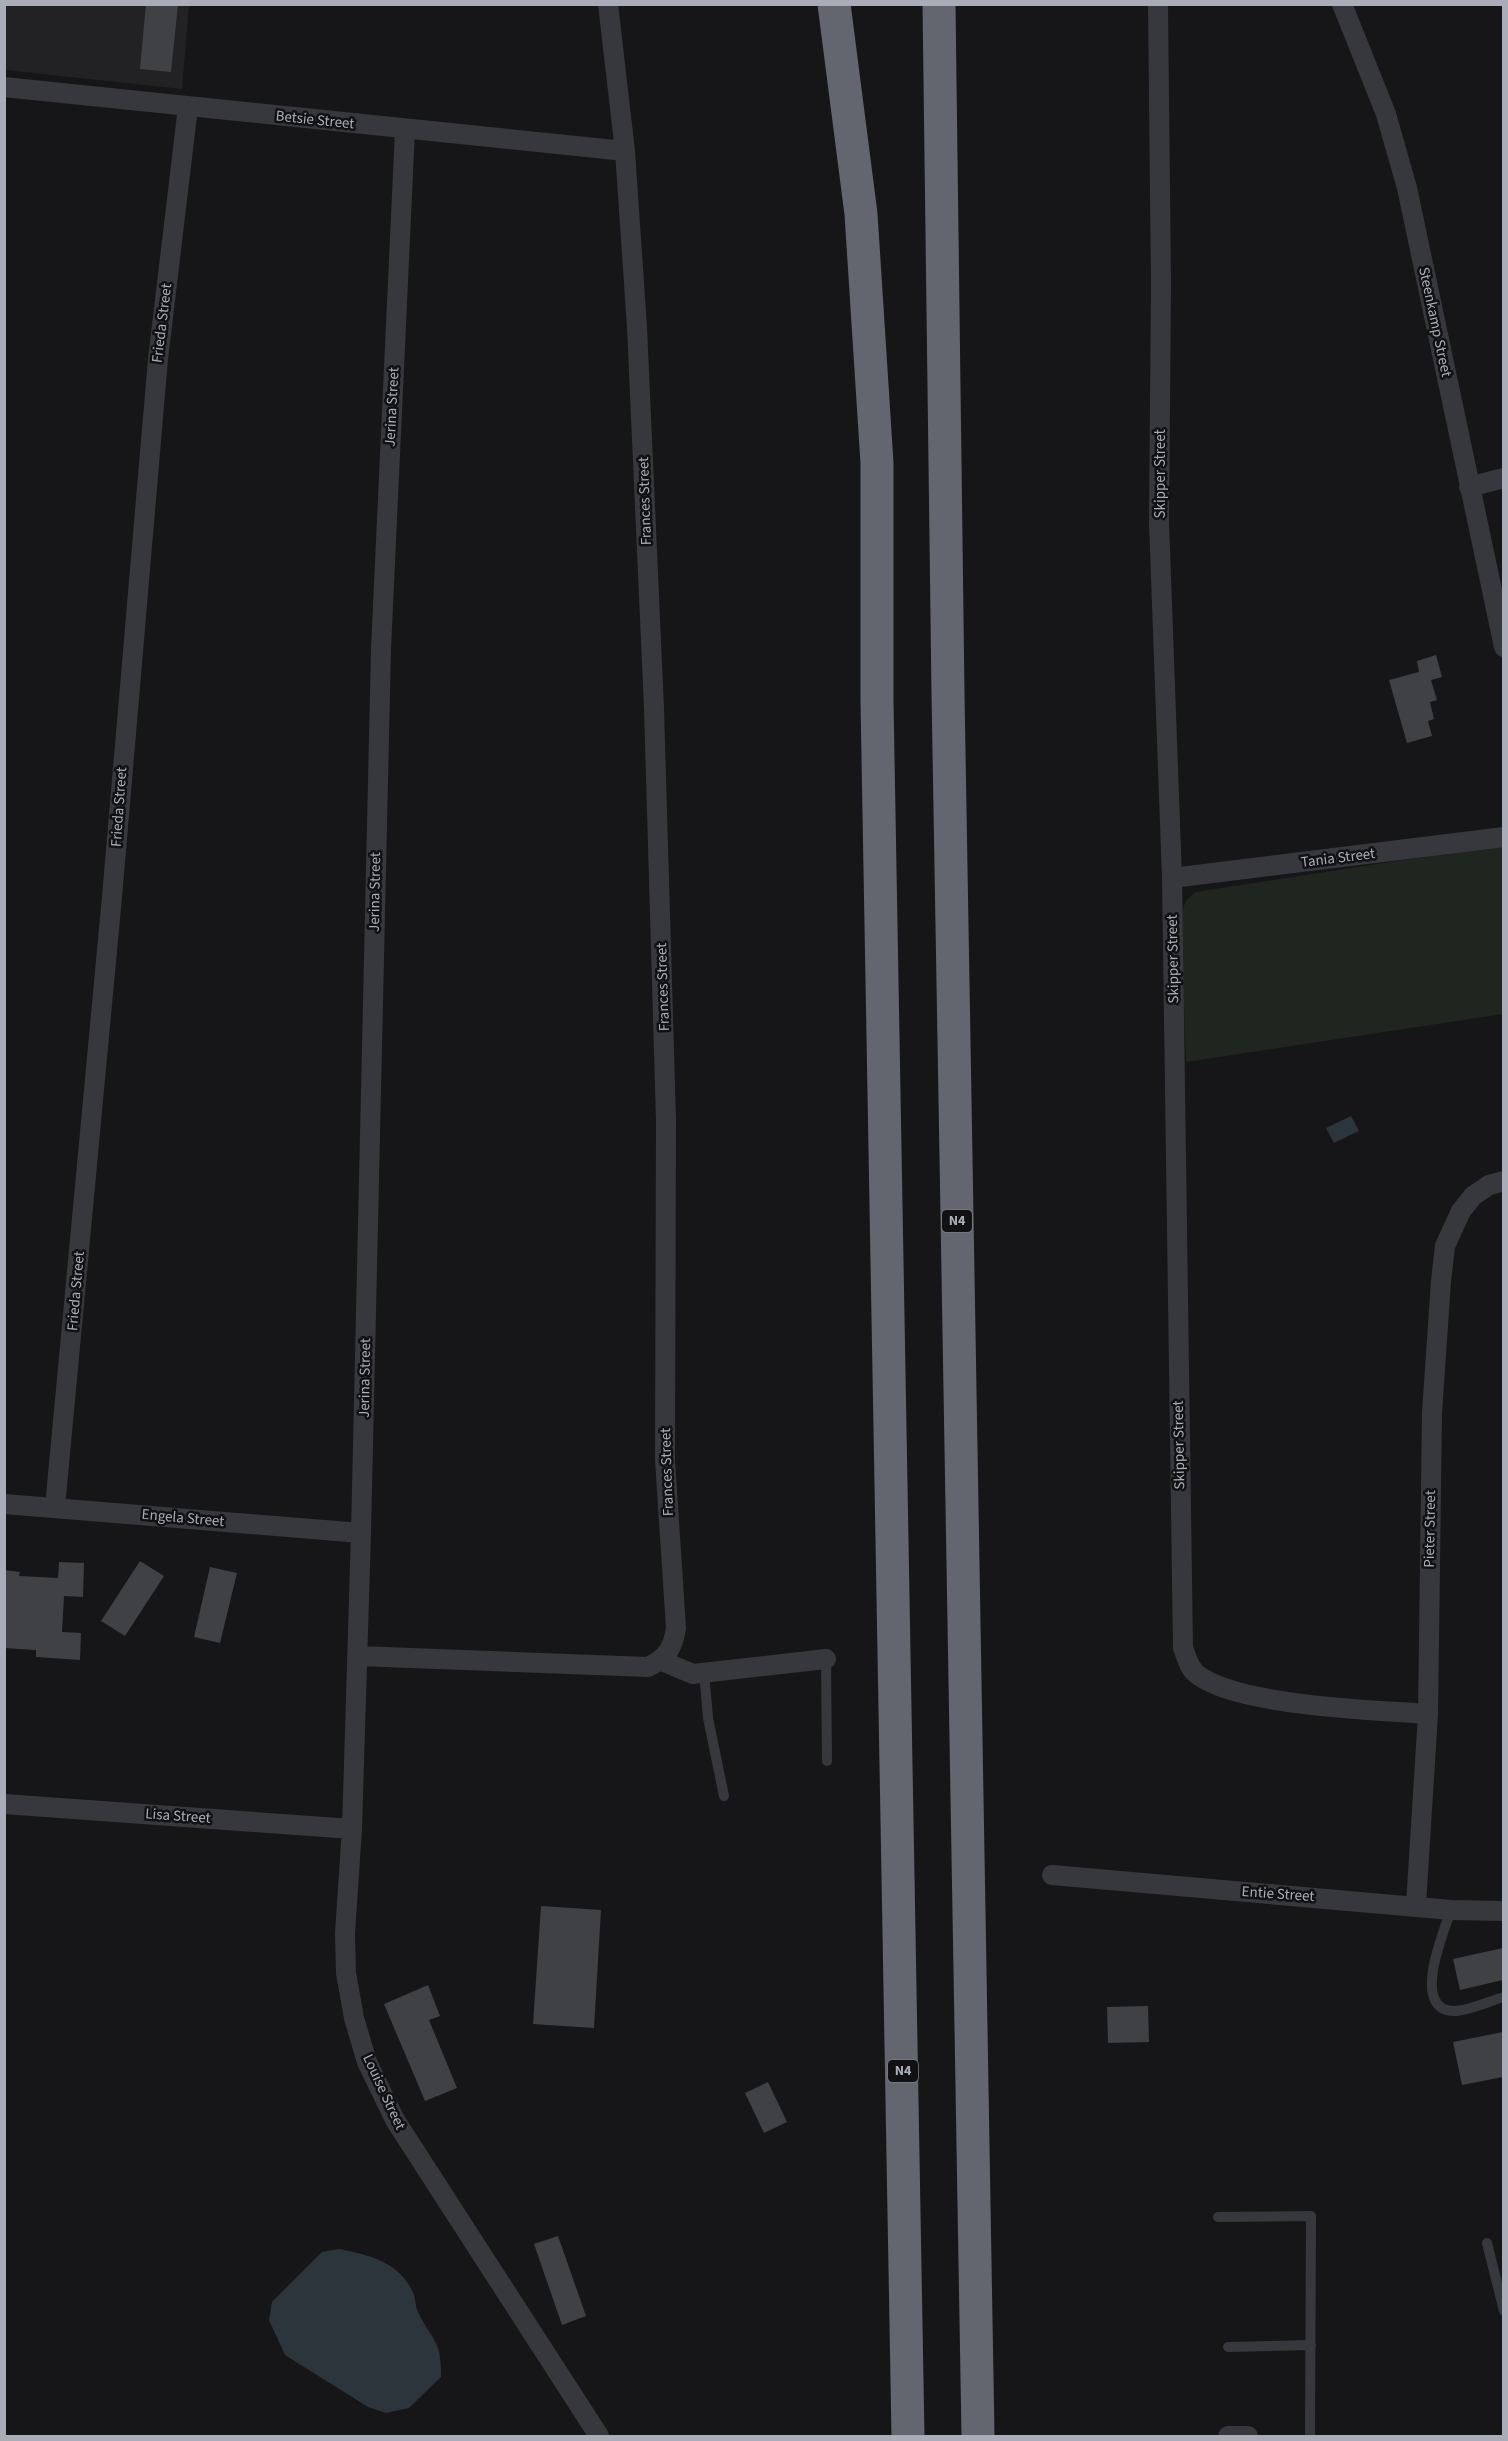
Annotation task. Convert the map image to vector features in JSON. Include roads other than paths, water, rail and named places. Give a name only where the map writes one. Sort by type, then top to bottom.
[{"type":"highway","name":"N4","points":[[834,4],[861,214],[877,463],[877,713],[908,2436]]},
{"type":"highway","name":"N4","points":[[939,4],[948,681],[978,2436]]},
{"type":"street","name":"Frances Street","points":[[608,4],[625,151],[637,327],[666,1120],[665,1460],[676,1628],[673,1646],[662,1661]]},
{"type":"street","name":"Skipper Street","points":[[1158,4],[1161,284],[1160,522],[1172,878],[1183,1647],[1188,1664],[1197,1675],[1235,1690],[1286,1702],[1428,1714]]},
{"type":"street","name":"Steenkamp Street","points":[[1342,4],[1386,114],[1407,188],[1503,647]]},
{"type":"street","name":"Betsie Street","points":[[4,87],[625,151]]},
{"type":"street","name":"Frieda Street","points":[[55,1507],[112,897],[158,358],[188,107]]},
{"type":"street","name":"Jerina Street","points":[[358,1656],[381,649],[405,130]]},
{"type":"street","points":[[1469,487],[1503,478]]},
{"type":"street","name":"Tania Street","points":[[1172,878],[1503,837]]},
{"type":"street","name":"Pieter Street","points":[[1416,1905],[1428,1714],[1432,1413],[1445,1246],[1452,1226],[1473,1196],[1489,1185],[1503,1181]]},
{"type":"street","name":"Engela Street","points":[[4,1504],[361,1533]]},
{"type":"street","points":[[358,1656],[629,1668],[648,1667],[662,1661],[687,1674],[826,1659]]},
{"type":"street","name":"Louise Street","points":[[358,1656],[352,1829],[345,1933],[346,1973],[354,2018],[367,2062],[395,2120],[599,2436]]},
{"type":"street","name":"Lisa Street","points":[[4,1804],[352,1829]]},
{"type":"street","name":"Entie Street","points":[[1052,1875],[1416,1905],[1450,1910],[1503,1911]]},
{"type":"street","points":[[1228,2436],[1248,2436]]},
{"type":"lane","points":[[826,1659],[827,1761]]},
{"type":"lane","points":[[704,1672],[708,1718],[724,1796]]},
{"type":"lane","points":[[1450,1910],[1433,1963],[1432,1991],[1436,2003],[1446,2010],[1456,2011],[1503,1997]]},
{"type":"lane","points":[[1218,2217],[1311,2216],[1310,2436]]},
{"type":"lane","points":[[1487,2243],[1503,2311]]},
{"type":"lane","points":[[1228,2347],[1311,2345]]}]
